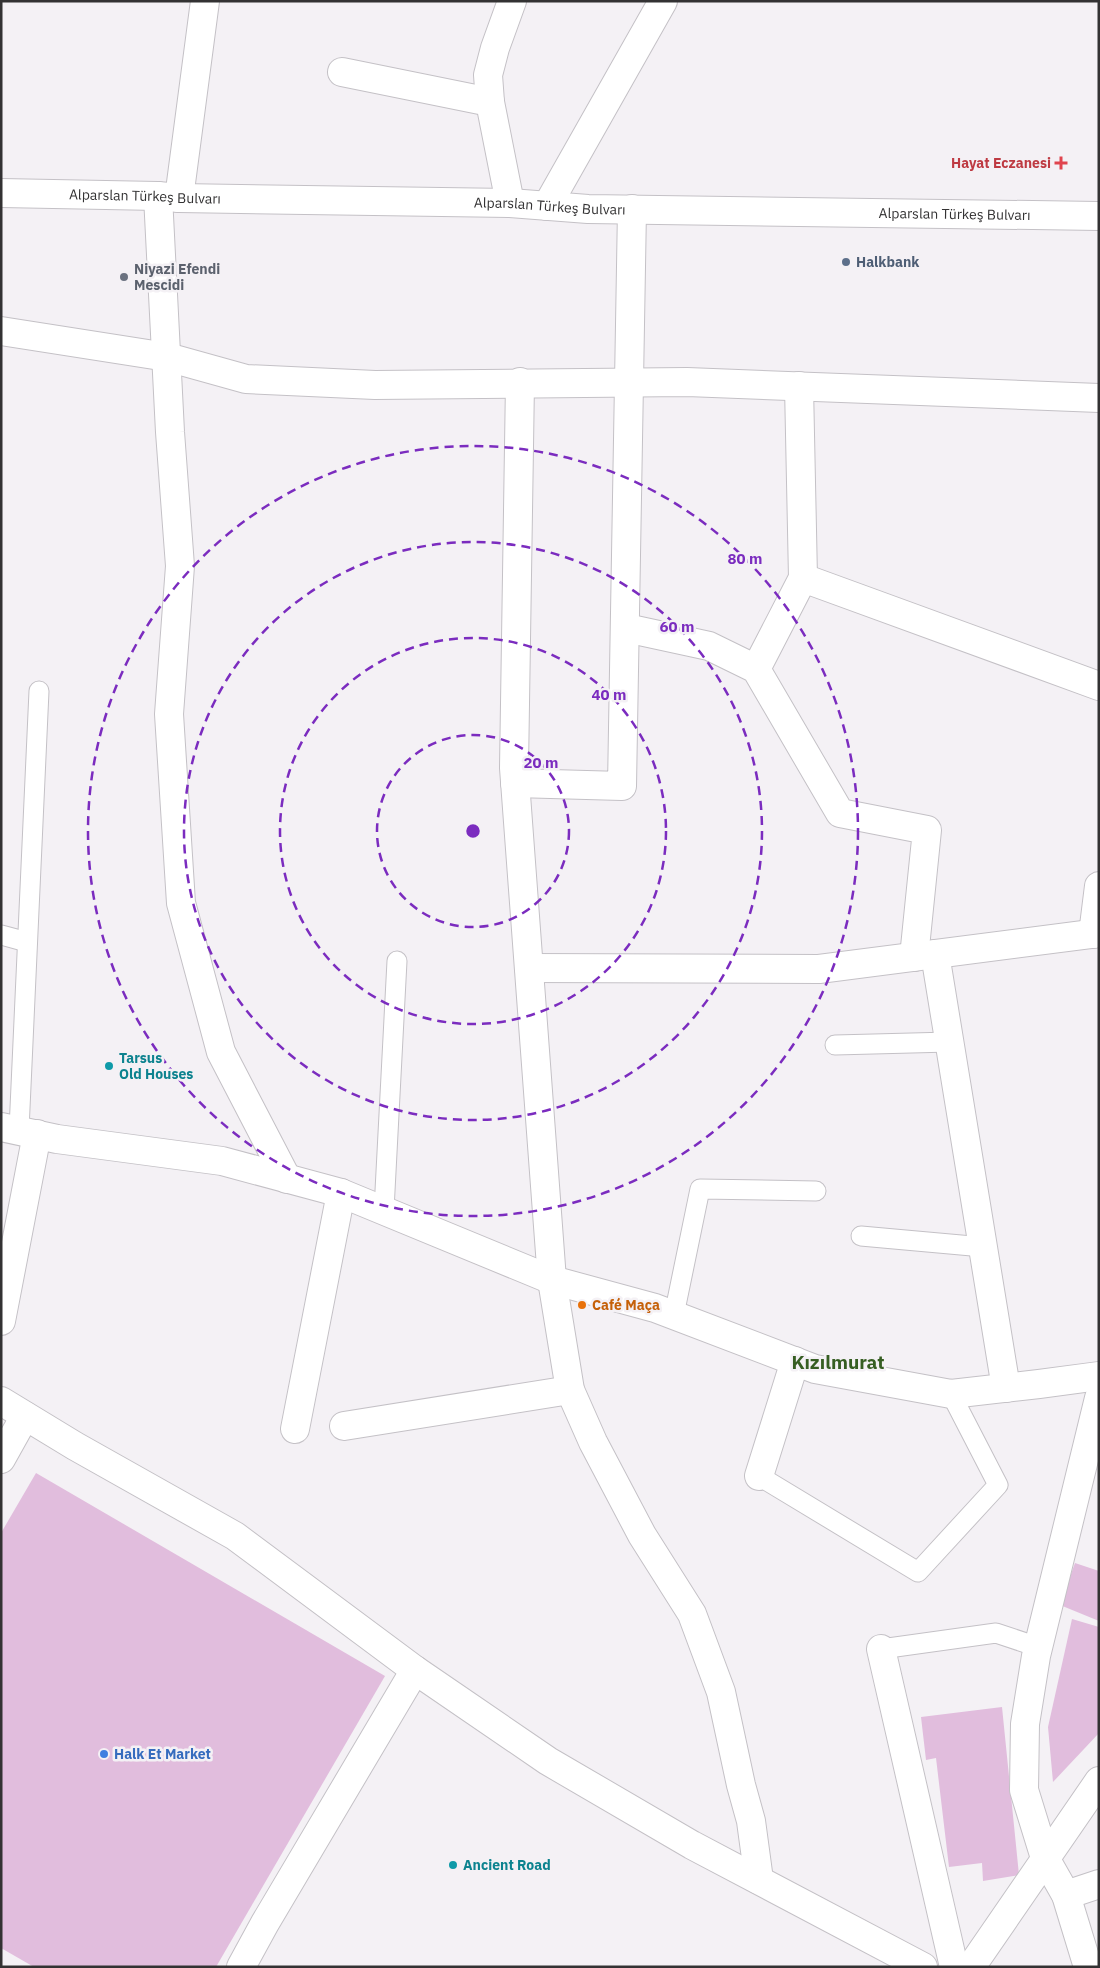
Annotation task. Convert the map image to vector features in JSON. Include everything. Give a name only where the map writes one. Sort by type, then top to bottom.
[{"type":"street","points":[[205,1],[169,197],[167,357],[170,432],[180,566],[169,714],[181,903],[221,1052],[287,1179]]},
{"type":"street","points":[[510,203],[490,102],[488,75],[495,48],[512,1]]},
{"type":"street","points":[[547,206],[663,1]]},
{"type":"street","points":[[342,72],[490,102]]},
{"type":"street","name":"Alparslan Türkeş Bulvarı","points":[[1,193],[510,203],[632,209],[1099,216]]},
{"type":"street","points":[[515,783],[622,786],[632,209]]},
{"type":"street","points":[[1,330],[167,357],[246,379],[376,385],[520,382],[687,382],[1099,398]]},
{"type":"street","points":[[520,382],[514,768],[552,1280],[570,1390],[593,1442],[642,1535],[692,1614],[721,1692],[741,1785],[752,1821],[759,1880]]},
{"type":"street","points":[[756,669],[803,578],[799,386]]},
{"type":"street","points":[[803,578],[1099,686]]},
{"type":"street","points":[[626,628],[709,646],[756,669],[840,813],[927,830],[925,955],[950,1042],[1006,1388]]},
{"type":"street","points":[[529,968],[819,969],[1096,933],[1099,886]]},
{"type":"street","points":[[1,1321],[19,1130],[57,1138],[222,1161],[341,1193],[552,1280],[674,1315],[815,1369],[951,1394],[1099,1376]]},
{"type":"street","points":[[295,1429],[341,1193]]},
{"type":"street","points":[[759,1476],[795,1362]]},
{"type":"street","points":[[344,1426],[570,1390]]},
{"type":"street","points":[[1088,1967],[1066,1895],[1044,1858],[1024,1790],[1025,1724],[1038,1647],[1099,1398]]},
{"type":"street","points":[[1,1401],[75,1446],[235,1536],[415,1670],[548,1761],[692,1845],[923,1967]]},
{"type":"street","points":[[1,1459],[25,1416]]},
{"type":"street","points":[[881,1649],[954,1967]]},
{"type":"street","points":[[241,1967],[265,1923],[415,1670]]},
{"type":"street","points":[[971,1967],[1044,1858],[1099,1781]]},
{"type":"street","points":[[1066,1895],[1099,1884]]},
{"type":"lane","points":[[19,1130],[39,691]]},
{"type":"lane","points":[[1,935],[27,942]]},
{"type":"lane","points":[[384,1210],[397,961]]},
{"type":"lane","points":[[835,1045],[950,1042]]},
{"type":"lane","points":[[674,1315],[700,1189],[816,1191]]},
{"type":"lane","points":[[861,1236],[982,1247]]},
{"type":"lane","points":[[759,1476],[918,1572],[998,1485],[951,1394]]},
{"type":"lane","points":[[881,1649],[996,1633],[1038,1647]]},
{"type":"building","points":[[36,1473],[385,1676],[216,1967],[34,1967],[1,1948],[1,1533]]},
{"type":"building","points":[[1075,1563],[1099,1571],[1099,1621],[1060,1605]]},
{"type":"building","points":[[1072,1619],[1099,1627],[1099,1733],[1053,1782],[1048,1727]]},
{"type":"building","points":[[1002,1707],[1019,1875],[983,1881],[982,1863],[949,1867],[936,1758],[926,1760],[921,1717]]},
{"type":"place","name":"Hayat Eczanesi","points":[[1061,163]]},
{"type":"place","name":"Halkbank","points":[[846,262]]},
{"type":"place","name":"Niyazi Efendi Mescidi","points":[[124,277]]},
{"type":"place","name":"Tarsus Old Houses","points":[[109,1066]]},
{"type":"place","name":"Café Maça","points":[[582,1305]]},
{"type":"place","name":"Halk Et Market","points":[[104,1754]]},
{"type":"place","name":"Ancient Road","points":[[453,1865]]},
{"type":"district","name":"Kızılmurat","points":[[838,1362]]}]
